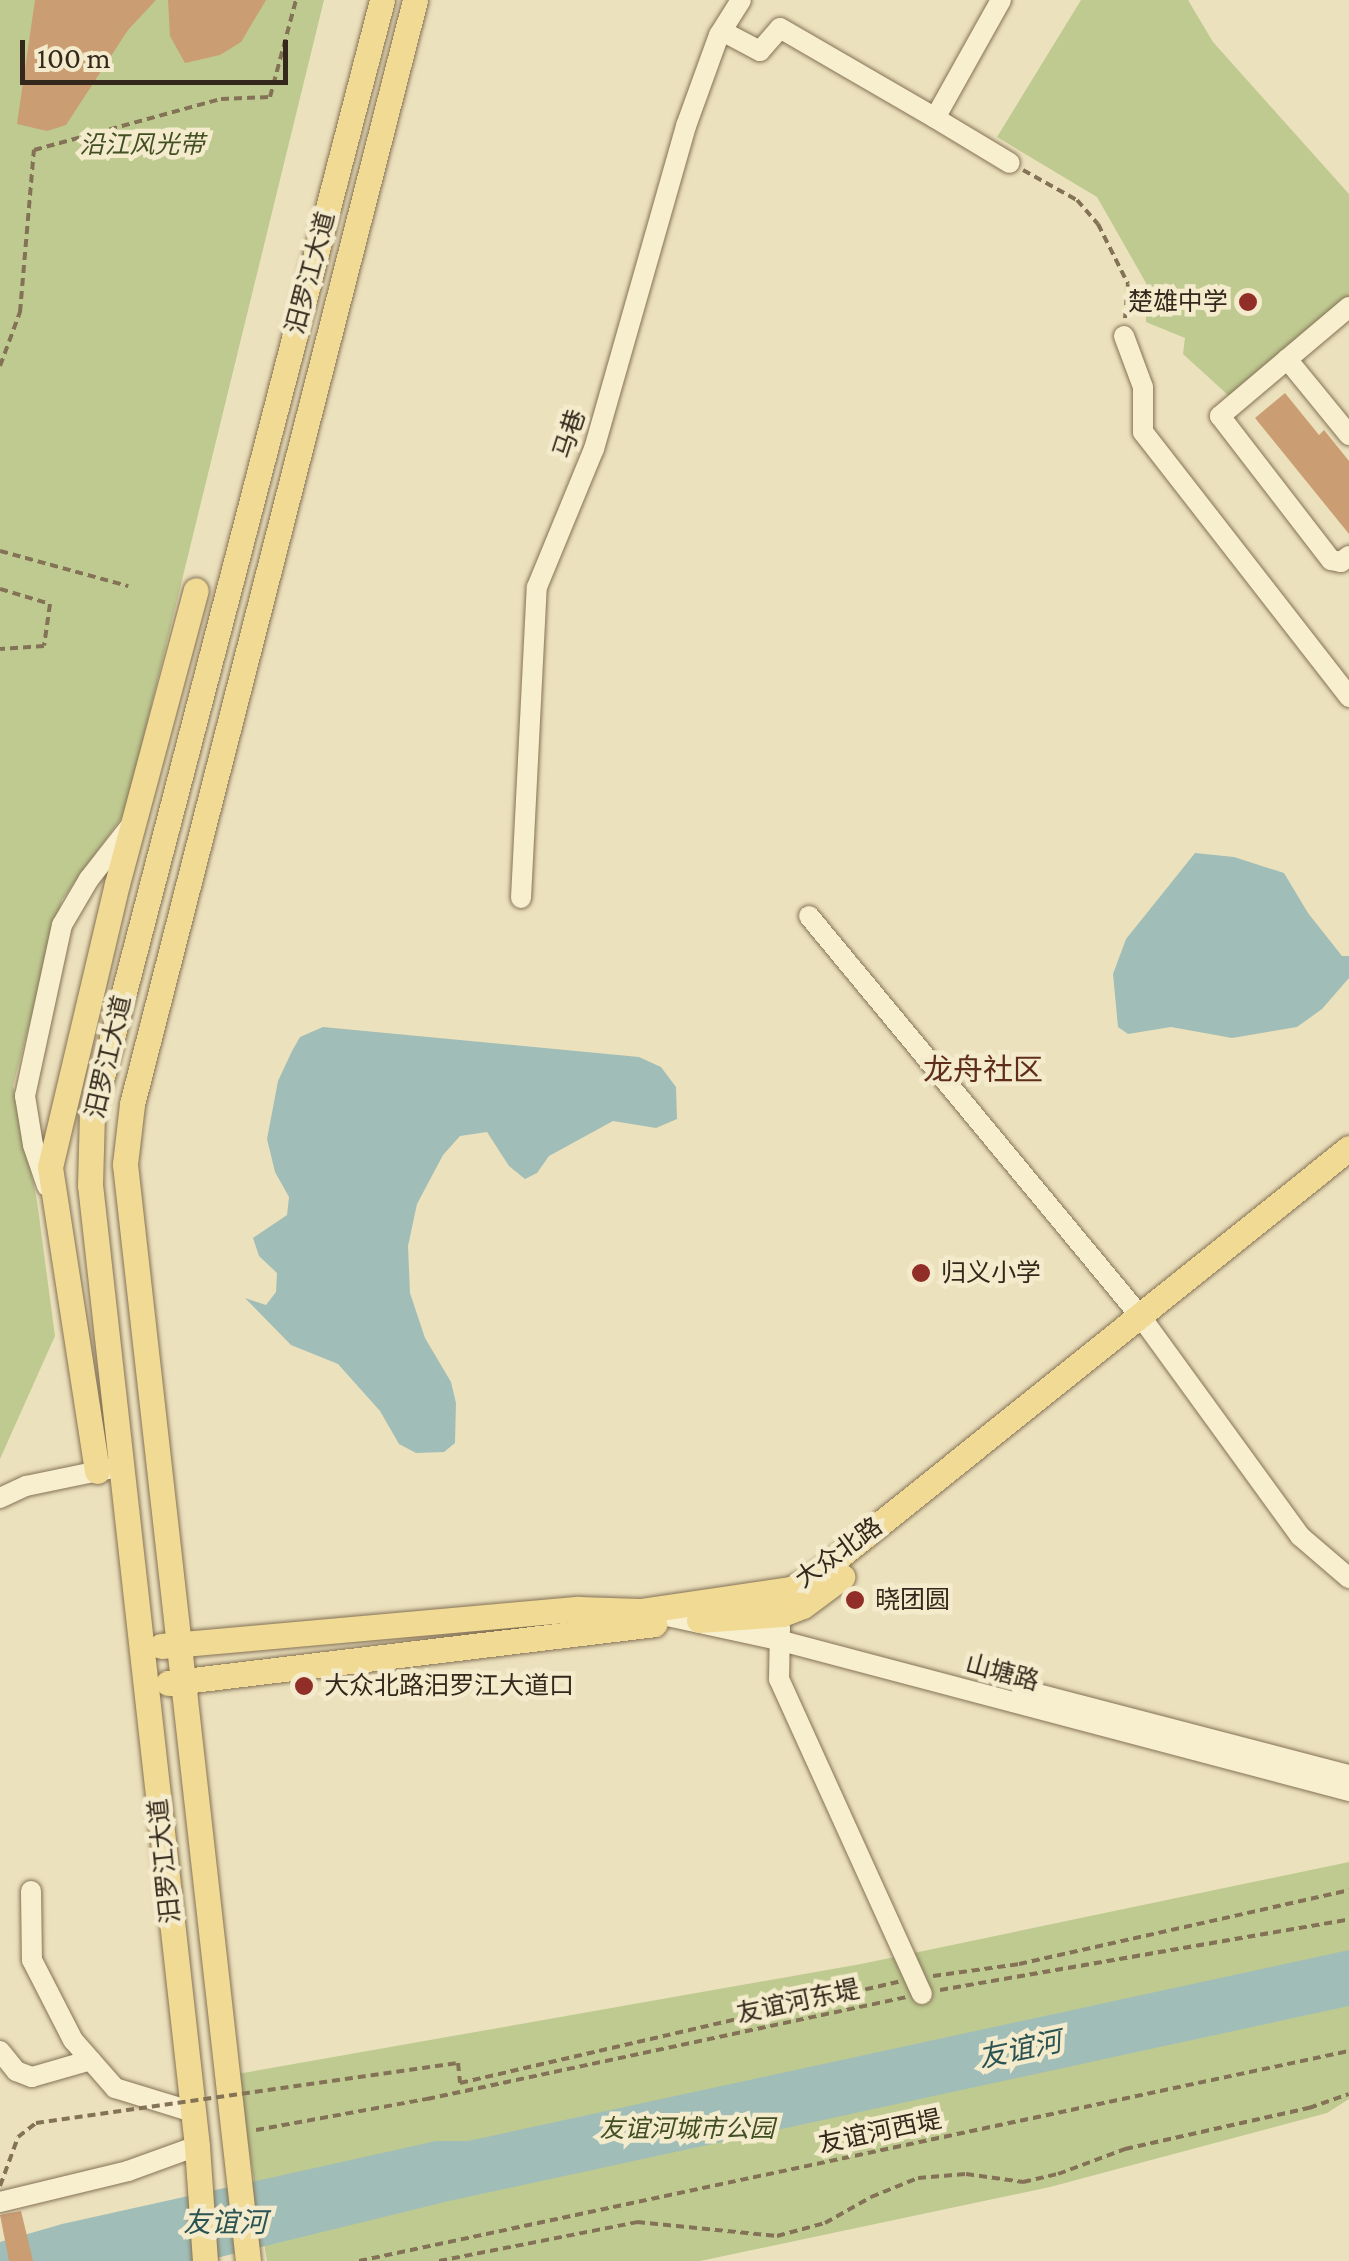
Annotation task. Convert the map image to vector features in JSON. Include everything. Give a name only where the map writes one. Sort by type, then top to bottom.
[{"type":"main road","name":"汨罗江大道","points":[[205,2261],[197,2146],[143,1647],[109,1469],[90,1185],[92,1115],[382,0]]},
{"type":"main road","name":"汨罗江大道","points":[[248,2261],[245,2134],[181,1681],[124,1164],[132,1104],[415,0]]},
{"type":"main road","points":[[109,1469],[52,1198],[53,1141],[196,590]]},
{"type":"main road","name":"大众北路","points":[[143,1647],[578,1610],[683,1613],[780,1628],[1349,1148]]},
{"type":"main road","name":"大众北路","points":[[146,1685],[683,1613],[776,1594],[811,1579],[1349,1170]]},
{"type":"street","name":"马巷","points":[[521,898],[537,587],[594,449],[686,126],[722,30],[741,0]]},
{"type":"street","points":[[935,118],[1001,0]]},
{"type":"street","points":[[722,30],[760,51],[780,28],[1010,163]]},
{"type":"street","points":[[1349,308],[1224,408],[1220,416],[1222,425],[1331,560],[1341,562],[1349,556]]},
{"type":"street","points":[[1124,336],[1142,387],[1143,432],[1349,697]]},
{"type":"street","points":[[1286,359],[1349,435]]},
{"type":"street","points":[[52,1198],[27,1121],[27,1079],[62,925],[90,879],[136,819]]},
{"type":"street","points":[[809,916],[1146,1323],[1300,1536],[1349,1578]]},
{"type":"street","points":[[0,1498],[26,1486],[109,1469]]},
{"type":"street","points":[[811,1579],[780,1628],[780,1680],[922,1994]]},
{"type":"street","name":"山塘路","points":[[683,1613],[780,1628],[1349,1775]]},
{"type":"street","name":"山塘路","points":[[780,1628],[1349,1791]]},
{"type":"street","points":[[30,1891],[32,1960],[73,2040],[115,2088],[136,2098],[193,2112]]},
{"type":"street","points":[[0,2051],[16,2071],[32,2077],[91,2060]]},
{"type":"street","points":[[0,2202],[128,2171],[197,2146]]},
{"type":"path","points":[[0,366],[20,312],[34,150],[221,99],[270,97],[296,0]]},
{"type":"path","points":[[1010,163],[1077,200],[1098,224],[1128,284],[1124,336]]},
{"type":"path","points":[[0,551],[128,586]]},
{"type":"path","points":[[0,589],[50,604],[44,646],[0,648]]},
{"type":"path","name":"友谊河东堤","points":[[245,2134],[922,1994],[1349,1919]]},
{"type":"path","name":"友谊河西堤","points":[[360,2261],[1349,2051]]},
{"type":"path","points":[[0,2186],[18,2137],[36,2122],[458,2063],[461,2090]]},
{"type":"path","points":[[440,2261],[636,2222],[777,2236],[825,2224],[871,2196],[918,2178],[966,2174],[1023,2182],[1058,2174],[1124,2149],[1309,2108],[1349,2094]]},
{"type":"green space","name":"沿江风光带","points":[[0,0],[324,0],[125,813],[62,900],[13,1086],[37,1201],[55,1336],[0,1459]]},
{"type":"green space","name":"楚雄中学","points":[[1081,0],[1188,0],[1213,42],[1349,194],[1349,298],[1229,396],[1183,354],[1185,338],[1146,322],[1146,283],[1097,197],[997,137]]},
{"type":"green space","name":"友谊河城市公园","points":[[1349,1862],[1349,2099],[1327,2113],[1050,2187],[700,2261],[267,2261],[237,2074],[861,1964]]},
{"type":"water","points":[[1195,853],[1234,857],[1284,873],[1308,913],[1342,956],[1349,956],[1349,978],[1322,1009],[1297,1027],[1232,1038],[1171,1027],[1128,1034],[1118,1027],[1113,974],[1126,939]]},
{"type":"water","points":[[323,1027],[639,1057],[661,1067],[676,1087],[677,1119],[656,1128],[613,1121],[549,1156],[537,1173],[525,1179],[509,1166],[487,1132],[460,1136],[443,1155],[417,1204],[408,1246],[410,1293],[425,1338],[451,1382],[456,1403],[455,1443],[444,1452],[416,1453],[399,1444],[380,1411],[338,1364],[291,1345],[245,1298],[266,1305],[276,1292],[277,1273],[259,1256],[253,1238],[287,1215],[289,1197],[275,1172],[267,1139],[278,1081],[300,1037]]},
{"type":"water","name":"友谊河","points":[[1349,1950],[1349,2006],[449,2201],[204,2261],[0,2261],[0,2242],[62,2224],[436,2141],[468,2141]]},
{"type":"building","points":[[35,0],[156,0],[128,30],[66,125],[47,131],[17,124]]},
{"type":"building","points":[[168,0],[266,0],[241,42],[220,55],[185,63],[170,36]]},
{"type":"building","points":[[1285,393],[1319,435],[1324,430],[1349,461],[1349,534],[1255,418]]},
{"type":"building","points":[[21,2211],[33,2261],[9,2261],[0,2215]]},
{"type":"place","name":"楚雄中学","points":[[1248,302]]},
{"type":"place","name":"归义小学","points":[[921,1273]]},
{"type":"place","name":"晓团圆","points":[[855,1600]]},
{"type":"place","name":"大众北路汨罗江大道口","points":[[304,1686]]},
{"type":"district","name":"龙舟社区","points":[[983,1070]]}]
